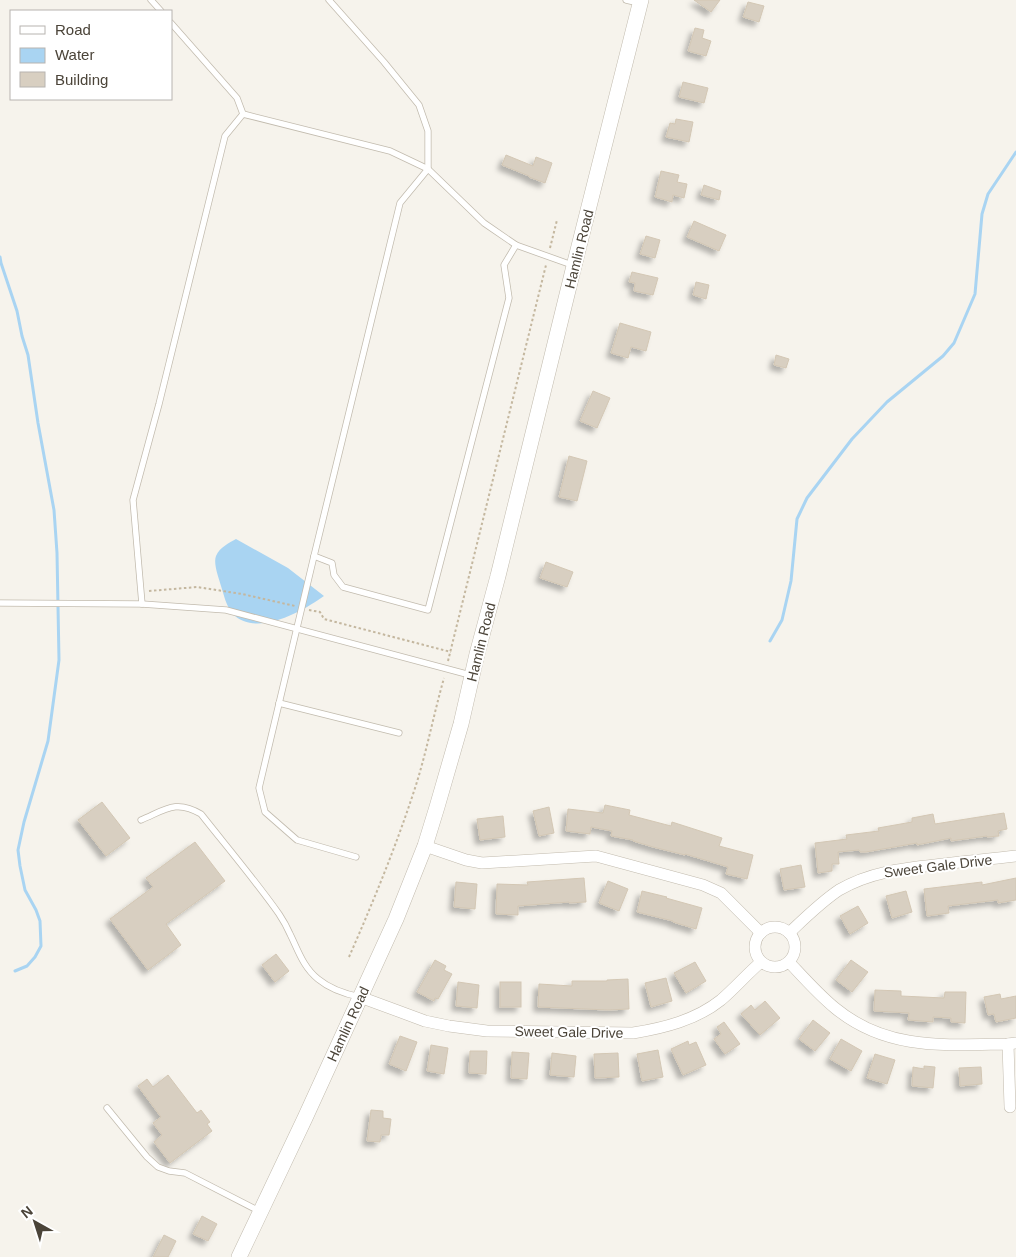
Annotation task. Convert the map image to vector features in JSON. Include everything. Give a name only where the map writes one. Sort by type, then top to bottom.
[{"type":"street","name":"Hamlin Road","points":[[239,1257],[396,918],[424,846],[448,770],[525,470],[636,1]]},
{"type":"street","points":[[424,846],[466,860],[482,862],[596,856],[703,885],[721,893],[761,933]]},
{"type":"street","name":"Sweet Gale Drive","points":[[789,933],[838,891],[872,875],[892,870],[1016,856]]},
{"type":"street","points":[[775,927],[789,933],[795,942],[795,948],[789,962],[785,965],[770,967],[761,962],[755,948],[757,937],[770,928],[775,927]]},
{"type":"street","name":"Sweet Gale Drive","points":[[360,997],[425,1020],[470,1029],[487,1031],[633,1033],[657,1029],[695,1016],[720,1000],[761,962]]},
{"type":"street","points":[[789,962],[837,1010],[855,1022],[889,1037],[941,1045],[1012,1043],[1010,1107]]},
{"type":"lane","points":[[151,0],[160,10]]},
{"type":"lane","points":[[329,0],[419,105],[428,131],[428,169],[400,202],[259,788],[265,812],[297,840],[356,857]]},
{"type":"lane","points":[[172,24],[237,98],[243,114]]},
{"type":"lane","points":[[243,114],[390,151],[428,169],[484,224],[516,245],[574,266]]},
{"type":"lane","points":[[142,604],[133,500],[159,404],[225,136],[243,114]]},
{"type":"lane","points":[[314,556],[332,563],[334,575],[343,587],[428,610],[509,298],[504,265],[516,245]]},
{"type":"lane","points":[[0,603],[142,604],[226,610],[472,675]]},
{"type":"lane","points":[[279,703],[399,733]]},
{"type":"lane","points":[[141,820],[180,806],[192,808],[201,814],[279,914],[290,933],[298,954],[307,968],[317,979],[332,988],[347,995],[360,997]]},
{"type":"lane","points":[[107,1108],[147,1157],[158,1167],[185,1173],[261,1212]]},
{"type":"path","points":[[550,250],[558,220]]},
{"type":"path","points":[[316,611],[320,612],[324,620],[450,653],[546,265]]},
{"type":"path","points":[[142,592],[197,587],[293,605]]},
{"type":"path","points":[[349,957],[379,888],[401,830],[416,784],[443,680]]},
{"type":"water","points":[[236,539],[288,568],[324,596],[304,609],[279,620],[266,623],[243,621],[233,614],[227,604],[215,563],[216,556],[220,550]]},
{"type":"building","points":[[694,0],[720,0],[711,12]]},
{"type":"building","points":[[748,2],[764,6],[759,22],[743,17]]},
{"type":"building","points":[[695,28],[704,30],[702,38],[711,41],[706,56],[688,51]]},
{"type":"building","points":[[683,82],[708,88],[704,103],[679,97]]},
{"type":"building","points":[[676,119],[693,122],[689,142],[666,137],[670,123],[675,124]]},
{"type":"building","points":[[506,155],[533,166],[536,157],[552,163],[545,183],[502,165]]},
{"type":"building","points":[[661,171],[679,175],[677,182],[687,184],[684,198],[673,195],[672,202],[655,197]]},
{"type":"building","points":[[704,185],[721,191],[719,200],[701,195]]},
{"type":"building","points":[[694,221],[726,235],[719,251],[687,237]]},
{"type":"building","points":[[646,236],[660,240],[655,258],[640,254]]},
{"type":"building","points":[[632,272],[658,278],[653,295],[634,291],[635,283],[629,282]]},
{"type":"building","points":[[696,282],[709,285],[706,299],[693,295]]},
{"type":"building","points":[[620,323],[651,332],[646,351],[631,347],[628,358],[611,353]]},
{"type":"building","points":[[776,355],[789,359],[786,368],[774,365]]},
{"type":"building","points":[[593,391],[610,398],[597,428],[580,421]]},
{"type":"building","points":[[569,456],[587,461],[577,501],[559,497]]},
{"type":"building","points":[[546,562],[573,572],[567,587],[540,578]]},
{"type":"building","points":[[102,802],[130,838],[106,856],[78,820]]},
{"type":"building","points":[[605,805],[630,810],[629,815],[671,826],[672,822],[722,838],[719,846],[753,855],[747,879],[726,874],[728,867],[633,840],[611,836],[612,831],[591,827],[590,834],[566,831],[568,809],[603,813]]},
{"type":"building","points":[[549,807],[554,833],[539,836],[533,811]]},
{"type":"building","points":[[1004,813],[1007,829],[998,831],[999,836],[951,841],[951,838],[866,852],[860,852],[859,850],[838,852],[839,864],[832,864],[832,871],[818,873],[815,843],[847,839],[846,835],[879,831],[878,828],[912,822],[912,818],[933,814],[935,824]]},
{"type":"building","points":[[503,816],[505,837],[480,840],[477,819]]},
{"type":"building","points":[[195,842],[225,881],[166,924],[181,945],[148,970],[110,919],[153,887],[146,878]]},
{"type":"building","points":[[801,865],[805,887],[784,890],[780,869]]},
{"type":"building","points":[[584,878],[586,902],[518,906],[518,915],[496,914],[497,884],[528,885],[527,882]]},
{"type":"building","points":[[1016,878],[1016,900],[998,903],[998,900],[948,906],[949,913],[927,916],[924,889],[982,882],[982,885]]},
{"type":"building","points":[[608,881],[628,889],[619,911],[599,903]]},
{"type":"building","points":[[456,882],[477,884],[475,909],[454,907]]},
{"type":"building","points":[[642,891],[702,908],[696,929],[637,912]]},
{"type":"building","points":[[906,891],[912,912],[892,918],[886,896]]},
{"type":"building","points":[[858,906],[868,923],[850,934],[840,916]]},
{"type":"building","points":[[276,954],[289,971],[275,982],[262,965]]},
{"type":"building","points":[[435,960],[446,966],[444,970],[452,974],[438,999],[435,998],[434,1001],[417,992]]},
{"type":"building","points":[[851,960],[868,972],[852,992],[836,980]]},
{"type":"building","points":[[695,962],[706,981],[686,993],[674,973]]},
{"type":"building","points":[[666,978],[672,1001],[651,1007],[645,983]]},
{"type":"building","points":[[628,979],[629,1009],[538,1007],[539,984],[572,986],[572,981]]},
{"type":"building","points":[[458,982],[479,985],[477,1008],[456,1006]]},
{"type":"building","points":[[500,982],[521,982],[521,1007],[500,1007]]},
{"type":"building","points":[[875,990],[901,991],[901,996],[944,998],[945,992],[966,992],[965,1023],[951,1022],[951,1018],[933,1017],[933,1022],[908,1020],[909,1013],[874,1011]]},
{"type":"building","points":[[1000,994],[1001,999],[1016,996],[1016,1018],[996,1022],[994,1014],[988,1015],[984,997]]},
{"type":"building","points":[[765,1001],[780,1018],[760,1035],[741,1014],[751,1005],[755,1010]]},
{"type":"building","points":[[813,1020],[830,1033],[815,1051],[799,1039]]},
{"type":"building","points":[[724,1022],[740,1044],[725,1054],[714,1039],[721,1034],[717,1027]]},
{"type":"building","points":[[400,1036],[417,1042],[406,1071],[389,1064]]},
{"type":"building","points":[[841,1039],[862,1051],[851,1071],[830,1059]]},
{"type":"building","points":[[688,1041],[689,1045],[696,1042],[706,1065],[683,1075],[671,1049]]},
{"type":"building","points":[[431,1045],[448,1048],[444,1074],[427,1071]]},
{"type":"building","points":[[658,1050],[663,1077],[642,1081],[637,1054]]},
{"type":"building","points":[[470,1051],[487,1051],[486,1074],[469,1073]]},
{"type":"building","points":[[512,1052],[529,1053],[527,1079],[511,1078]]},
{"type":"building","points":[[552,1053],[576,1056],[574,1077],[550,1075]]},
{"type":"building","points":[[618,1053],[619,1077],[595,1078],[594,1054]]},
{"type":"building","points":[[875,1054],[895,1060],[887,1084],[867,1078]]},
{"type":"building","points":[[924,1066],[935,1067],[933,1088],[912,1086],[913,1067],[924,1069]]},
{"type":"building","points":[[981,1067],[982,1084],[960,1086],[959,1068]]},
{"type":"building","points":[[168,1075],[197,1113],[201,1110],[210,1122],[207,1124],[212,1131],[170,1163],[154,1142],[162,1135],[153,1123],[161,1117],[138,1086],[147,1079],[153,1087]]},
{"type":"building","points":[[371,1110],[383,1111],[383,1118],[391,1119],[389,1135],[381,1135],[380,1142],[367,1141]]},
{"type":"building","points":[[202,1216],[217,1224],[208,1241],[193,1234]]},
{"type":"building","points":[[164,1235],[176,1241],[168,1257],[153,1257]]},
{"type":"waterway","points":[[770,641],[782,620],[791,581],[797,519],[807,498],[852,439],[887,402],[943,356],[954,343],[975,294],[982,214],[988,194],[1016,152]]},
{"type":"waterway","points":[[0,257],[17,311],[28,355],[54,510],[57,553],[59,660],[48,741],[24,822],[18,850],[25,890],[40,921],[41,946],[27,966],[15,971]]}]
